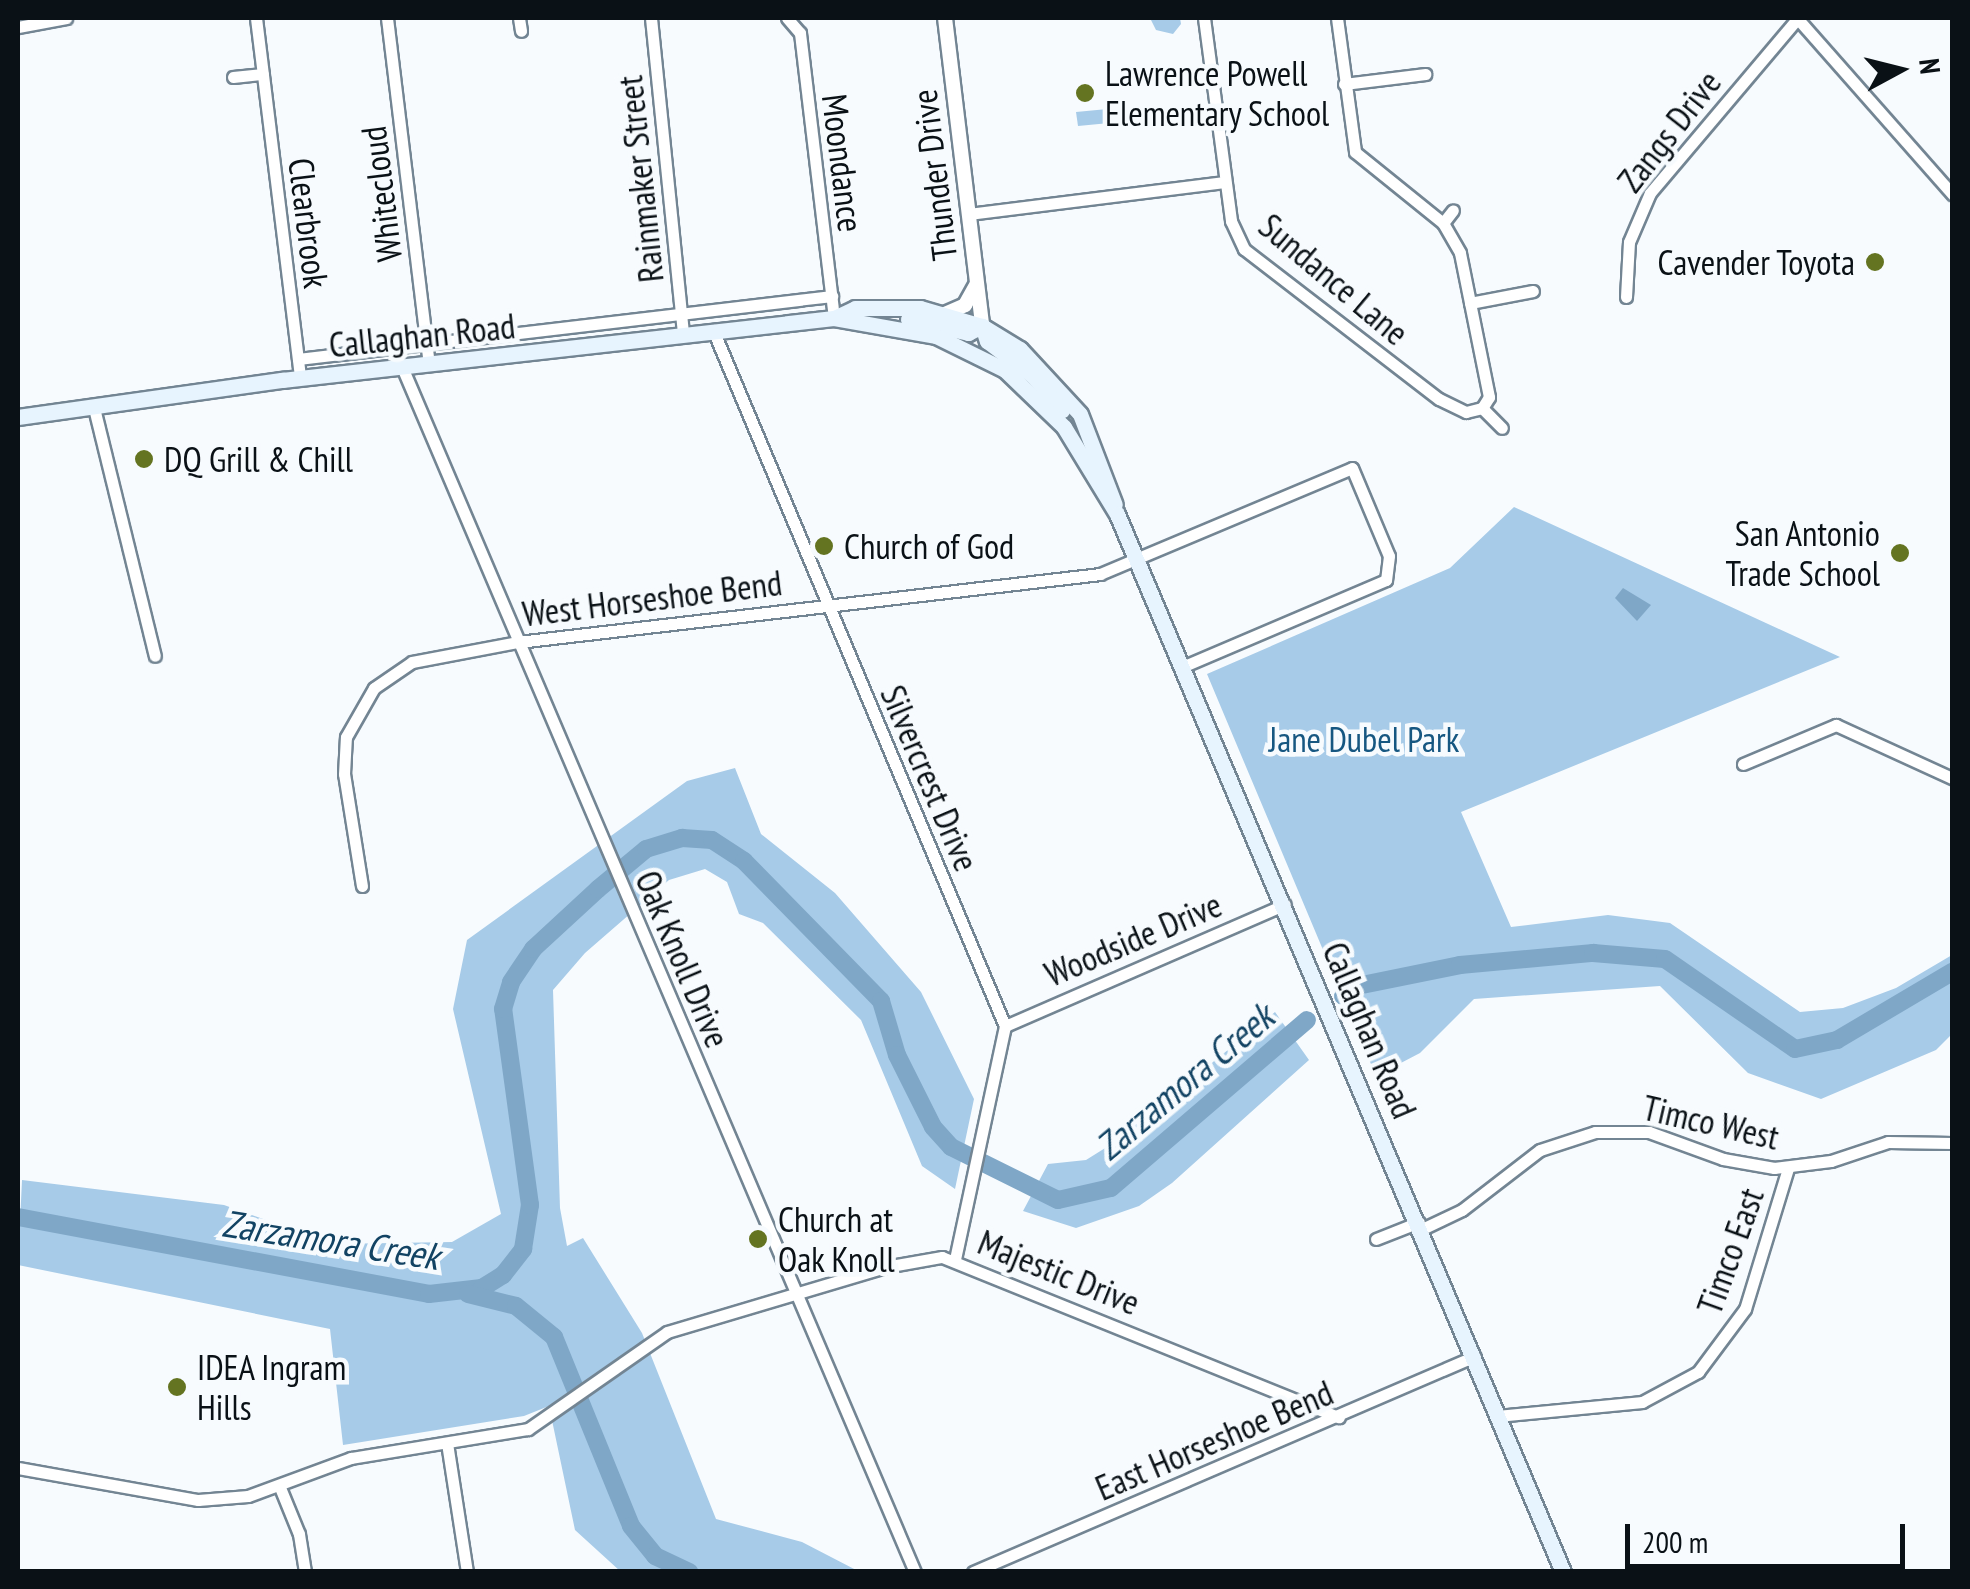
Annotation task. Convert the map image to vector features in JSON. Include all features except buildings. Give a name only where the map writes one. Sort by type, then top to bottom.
[{"type":"main road","name":"Callaghan Road","points":[[18,418],[300,378],[840,319],[880,306],[945,314],[982,326],[1036,362],[1069,397],[1104,464],[1117,514]]},
{"type":"main road","points":[[840,319],[894,317],[968,333],[982,326],[987,341],[1057,403],[1090,455],[1100,488]]},
{"type":"main road","name":"Callaghan Road","points":[[840,319],[936,336],[992,362],[1044,404],[1117,514],[1285,904],[1563,1572]]},
{"type":"street","points":[[18,27],[66,18]]},
{"type":"street","name":"Clearbrook","points":[[256,18],[300,378]]},
{"type":"street","name":"Whitecloud","points":[[387,18],[429,364]]},
{"type":"street","name":"Rainmaker Street","points":[[651,18],[683,335]]},
{"type":"street","name":"Moondance","points":[[787,18],[800,33],[832,296],[840,319]]},
{"type":"street","name":"Thunder Drive","points":[[945,18],[982,326]]},
{"type":"street","name":"Sundance Lane","points":[[1204,18],[1235,234],[1252,256],[1438,399],[1466,412],[1482,408]]},
{"type":"street","points":[[1337,18],[1344,84],[1360,160],[1443,224],[1460,254],[1489,397],[1482,408],[1502,428]]},
{"type":"street","points":[[1798,18],[1952,194]]},
{"type":"street","name":"Zangs Drive","points":[[1626,297],[1630,242],[1650,193],[1798,18]]},
{"type":"street","points":[[233,77],[262,74]]},
{"type":"street","points":[[1344,84],[1425,74]]},
{"type":"street","points":[[968,214],[1225,182]]},
{"type":"street","points":[[1443,224],[1453,210]]},
{"type":"street","points":[[945,314],[965,305],[976,284]]},
{"type":"street","points":[[1470,303],[1533,291]]},
{"type":"street","name":"Callaghan Road","points":[[298,359],[832,296]]},
{"type":"street","name":"Silvercrest Drive","points":[[713,330],[1004,1026]]},
{"type":"street","name":"Oak Knoll Drive","points":[[402,366],[915,1572]]},
{"type":"street","points":[[94,408],[154,656]]},
{"type":"street","name":"West Horseshoe Bend","points":[[362,886],[344,757],[346,737],[365,699],[412,662],[518,642],[1100,574],[1352,468],[1391,566],[1378,586],[1184,666]]},
{"type":"street","points":[[1743,764],[1836,725],[1952,778]]},
{"type":"street","name":"Woodside Drive","points":[[1004,1026],[1285,904]]},
{"type":"street","points":[[955,1259],[1004,1026]]},
{"type":"street","name":"Timco West","points":[[1376,1239],[1462,1210],[1540,1150],[1595,1132],[1649,1132],[1740,1164],[1788,1168],[1888,1142],[1952,1143]]},
{"type":"street","name":"Timco East","points":[[1497,1416],[1642,1402],[1698,1372],[1746,1308],[1788,1168]]},
{"type":"street","name":"Majestic Drive","points":[[18,1468],[198,1500],[279,1485],[332,1462],[528,1429],[667,1332],[922,1258],[955,1259],[1340,1416]]},
{"type":"street","name":"East Horseshoe Bend","points":[[973,1572],[1475,1356]]},
{"type":"street","points":[[447,1443],[466,1572]]},
{"type":"street","points":[[279,1485],[300,1534],[306,1572]]},
{"type":"green space","points":[[1150,18],[1180,18],[1181,24],[1173,34],[1156,30]]},
{"type":"green space","points":[[1134,65],[1144,65],[1151,77],[1144,89],[1134,89],[1127,82],[1127,72]]},
{"type":"green space","points":[[1118,108],[1120,122],[1078,126],[1076,112]]},
{"type":"green space","name":"Jane Dubel Park","points":[[1514,507],[1840,657],[1461,812],[1511,927],[1608,915],[1670,923],[1800,1012],[1843,1008],[1896,988],[1952,955],[1952,1034],[1936,1050],[1821,1099],[1748,1073],[1660,986],[1474,999],[1420,1053],[1376,1076],[1207,674],[1450,568]]},
{"type":"green space","points":[[735,768],[761,834],[835,893],[921,992],[974,1099],[955,1189],[922,1166],[861,1020],[763,923],[739,914],[727,882],[705,869],[669,880],[585,953],[553,990],[560,1208],[567,1246],[583,1238],[642,1333],[716,1519],[802,1542],[858,1571],[620,1571],[575,1530],[549,1406],[524,1416],[343,1445],[330,1329],[18,1265],[22,1180],[224,1205],[333,1244],[452,1242],[501,1214],[453,1009],[467,940],[687,781]]},
{"type":"green space","points":[[1275,1012],[1309,1060],[1172,1183],[1139,1206],[1076,1228],[1023,1211],[1048,1164],[1086,1160],[1110,1145]]},
{"type":"shaded area","points":[[1623,588],[1651,605],[1637,621],[1615,598]]},
{"type":"waterway","name":"Zarzamora Creek","points":[[18,1217],[429,1294],[482,1288],[503,1275],[523,1249],[530,1205],[503,1009],[511,982],[533,949],[598,889],[646,849],[682,838],[712,840],[744,861],[881,1001],[897,1055],[933,1127],[951,1147],[1058,1200],[1111,1188],[1307,1020]]},
{"type":"waterway","name":"Zarzamora Creek","points":[[1343,996],[1357,986],[1460,965],[1593,953],[1665,959],[1795,1049],[1837,1040],[1952,972]]},
{"type":"waterway","points":[[468,1294],[516,1306],[554,1337],[631,1526],[655,1556],[690,1572]]},
{"type":"place","name":"Lawrence Powell Elementary School","points":[[1085,93]]},
{"type":"place","name":"Cavender Toyota","points":[[1875,262]]},
{"type":"place","name":"DQ Grill & Chill","points":[[144,459]]},
{"type":"place","name":"Church of God","points":[[824,546]]},
{"type":"place","name":"San Antonio Trade School","points":[[1900,553]]},
{"type":"place","name":"Church at Oak Knoll","points":[[758,1239]]},
{"type":"place","name":"IDEA Ingram Hills","points":[[177,1387]]}]
